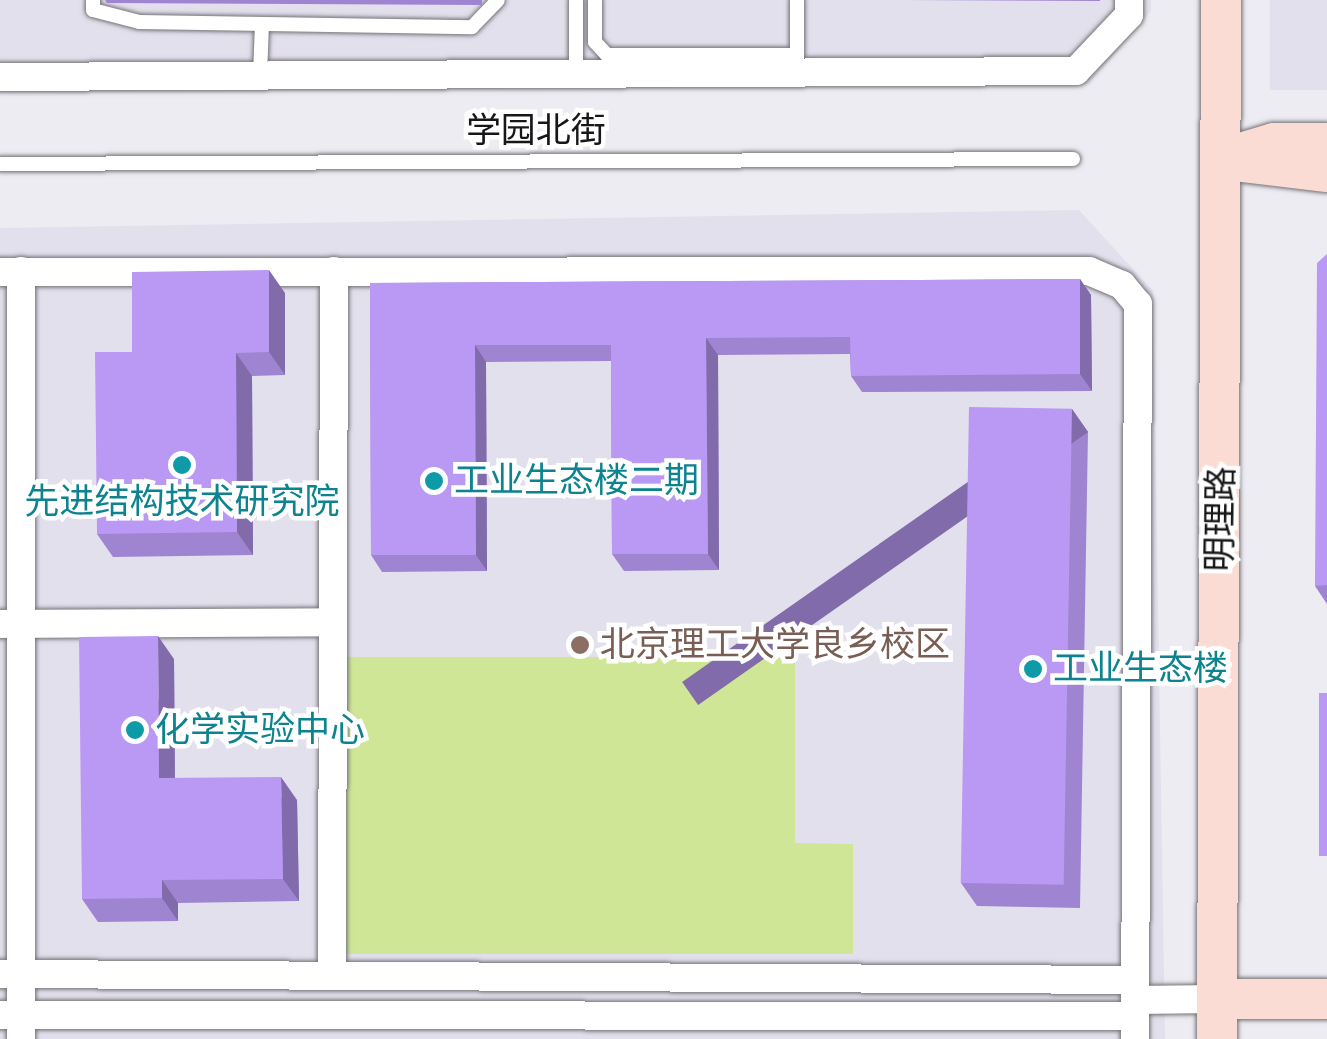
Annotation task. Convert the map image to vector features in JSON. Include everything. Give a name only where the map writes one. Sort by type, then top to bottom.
[{"type":"street","points":[[0,77],[576,74],[797,63],[1076,71],[1128,15],[1128,0]]},
{"type":"street","name":"明理路","points":[[1217,1039],[1220,0]]},
{"type":"street","points":[[1221,159],[1274,143],[1327,143]]},
{"type":"street","points":[[1221,159],[1327,172]]},
{"type":"street","points":[[1135,1009],[1138,304],[1122,284],[1089,272],[11,271],[14,1023],[880,1028],[1135,1009],[1217,999],[1327,999]]},
{"type":"street","points":[[332,976],[334,271]]},
{"type":"street","points":[[12,624],[333,622]]},
{"type":"street","points":[[11,974],[880,979],[1135,1009]]},
{"type":"street","points":[[608,977],[608,1027]]},
{"type":"street","points":[[880,979],[880,1028]]},
{"type":"lane","points":[[93,0],[93,10],[139,22],[472,27],[498,0]]},
{"type":"lane","points":[[576,0],[576,74]]},
{"type":"lane","points":[[595,0],[595,42],[607,55],[797,63],[797,0]]},
{"type":"lane","points":[[260,76],[262,24]]},
{"type":"lane","name":"学园北街","points":[[0,164],[1073,159]]},
{"type":"shaded area","points":[[0,0],[1151,0],[1151,11],[1089,84],[0,93]]},
{"type":"shaded area","points":[[1270,0],[1327,0],[1327,90],[1270,90]]},
{"type":"shaded area","name":"北京理工大学良乡校区","points":[[1079,210],[1153,291],[1165,1039],[0,1039],[0,228]]},
{"type":"green space","points":[[344,657],[795,657],[795,843],[853,844],[853,954],[344,954]]},
{"type":"building","points":[[1327,254],[1327,585],[1315,586],[1317,263]]},
{"type":"building","name":"先进结构技术研究院","points":[[269,270],[269,352],[236,353],[237,532],[97,534],[95,352],[132,352],[132,272]]},
{"type":"building","name":"工业生态楼二期","points":[[1080,279],[1080,374],[851,376],[850,337],[706,338],[708,554],[612,554],[611,345],[475,345],[476,555],[371,555],[370,283]]},
{"type":"building","name":"工业生态楼","points":[[969,407],[1072,409],[1064,885],[961,883]]},
{"type":"building","name":"化学实验中心","points":[[158,636],[159,778],[281,777],[283,879],[162,880],[162,898],[82,899],[79,637]]},
{"type":"building","points":[[1319,693],[1327,693],[1327,856],[1319,856]]},
{"type":"place","name":"先进结构技术研究院","points":[[182,465]]},
{"type":"place","name":"工业生态楼二期","points":[[434,481]]},
{"type":"place","name":"北京理工大学良乡校区","points":[[580,645]]},
{"type":"place","name":"工业生态楼","points":[[1033,669]]},
{"type":"place","name":"化学实验中心","points":[[135,730]]}]
